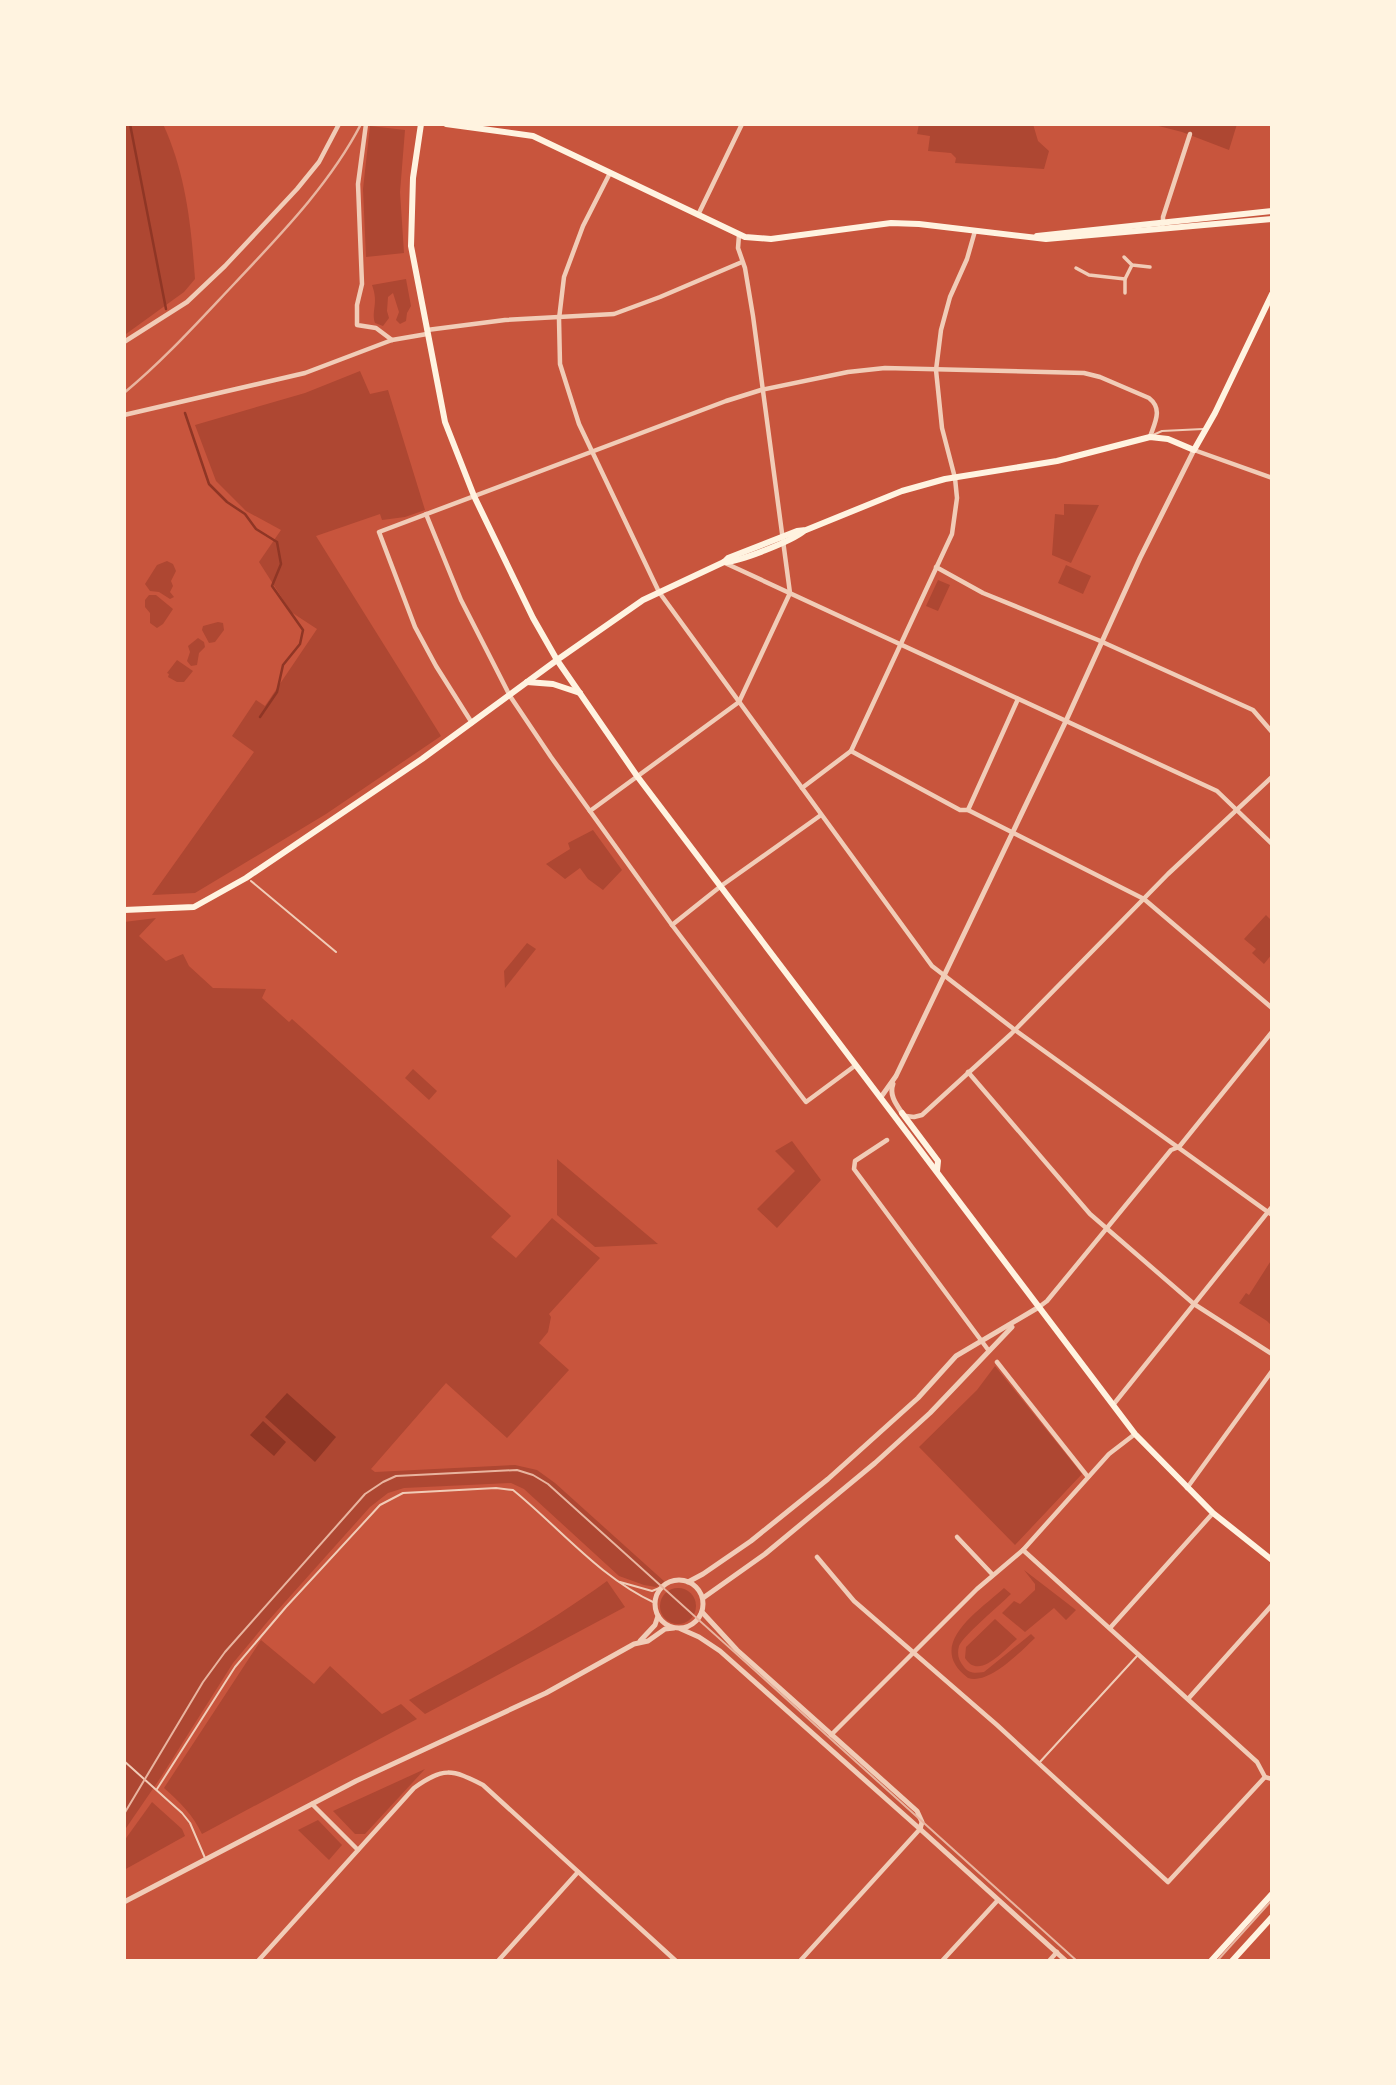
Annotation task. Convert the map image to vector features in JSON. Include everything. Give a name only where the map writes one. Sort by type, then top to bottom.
[{"type":"main road","points":[[421,124],[413,178],[411,246],[444,422],[474,496],[533,618],[557,660],[637,776],[1112,1406],[1187,1488],[1213,1513],[1272,1560]]},
{"type":"main road","points":[[446,124],[533,136],[739,235],[755,239],[891,223],[1032,237],[1140,226],[1272,219]]},
{"type":"main road","points":[[1163,225],[1272,211]]},
{"type":"main road","points":[[124,910],[194,906],[205,901],[302,841],[472,724],[643,600],[728,558],[902,491],[955,478],[1057,460],[1150,437],[1168,439],[1194,450],[1207,429],[1272,294]]},
{"type":"main road","points":[[527,682],[553,684],[580,693]]},
{"type":"main road","points":[[901,1113],[938,1161],[937,1171]]},
{"type":"main road","points":[[1211,1961],[1272,1894]]},
{"type":"main road","points":[[1232,1961],[1272,1917]]},
{"type":"street","points":[[124,342],[187,302],[225,266],[297,189],[318,162],[339,124]]},
{"type":"street","points":[[366,124],[358,184],[362,284],[357,305],[357,325],[376,328],[392,340]]},
{"type":"street","points":[[697,215],[742,124]]},
{"type":"street","points":[[1163,225],[1190,134]]},
{"type":"street","points":[[610,173],[570,256],[564,277],[559,318],[560,365],[592,453],[659,592],[821,815],[943,976],[1270,1211],[1112,1406]]},
{"type":"street","points":[[802,788],[851,751],[951,534],[957,498],[955,478],[942,428],[936,370],[941,330],[950,297],[967,259],[975,231]]},
{"type":"street","points":[[590,811],[739,702],[790,593],[753,316],[738,248],[739,235]]},
{"type":"street","points":[[1124,257],[1132,265],[1150,267]]},
{"type":"street","points":[[124,415],[305,373],[392,340],[426,332],[505,320],[614,314],[742,262]]},
{"type":"street","points":[[1125,293],[1125,279],[1132,265]]},
{"type":"street","points":[[1076,268],[1088,275],[1125,279]]},
{"type":"street","points":[[472,724],[415,627],[379,532],[726,401],[761,390],[848,372],[885,368],[1084,373],[1100,377],[1156,403],[1158,411],[1150,437]]},
{"type":"street","points":[[881,1097],[893,1081],[1065,723],[1140,558],[1194,450],[1272,478]]},
{"type":"street","points":[[426,514],[461,600],[510,696],[672,925],[806,1102],[857,1065]]},
{"type":"street","points":[[724,562],[1065,723],[1217,791],[1272,844]]},
{"type":"street","points":[[936,567],[983,593],[1102,642],[1253,710],[1272,732]]},
{"type":"street","points":[[968,810],[1017,699]]},
{"type":"street","points":[[851,751],[960,810],[968,810],[1144,899],[1272,1008]]},
{"type":"street","points":[[893,1081],[894,1101],[901,1113],[911,1117],[922,1115],[1015,1030],[1144,899],[1272,777]]},
{"type":"street","points":[[672,925],[721,886],[821,815]]},
{"type":"street","points":[[688,1582],[751,1541],[828,1479],[918,1398],[957,1356],[1048,1301],[1171,1150],[1179,1147],[1272,1032]]},
{"type":"street","points":[[1266,1040],[1272,1044]]},
{"type":"street","points":[[968,1072],[1090,1214],[1194,1304],[1272,1354]]},
{"type":"street","points":[[887,1140],[853,1162],[854,1169],[989,1351]]},
{"type":"street","points":[[703,1598],[765,1554],[875,1463],[930,1413],[1017,1322]]},
{"type":"street","points":[[997,1362],[1088,1477]]},
{"type":"street","points":[[1187,1488],[1272,1371]]},
{"type":"street","points":[[831,1735],[992,1574],[1023,1550],[1109,1454],[1135,1434]]},
{"type":"street","points":[[1110,1628],[1213,1513]]},
{"type":"street","points":[[957,1536],[992,1574]]},
{"type":"street","points":[[1023,1550],[1256,1762],[1265,1777],[1272,1779]]},
{"type":"street","points":[[817,1557],[854,1601],[1168,1882],[1265,1777]]},
{"type":"street","points":[[640,1641],[648,1641],[665,1629],[677,1628],[694,1623],[702,1612],[703,1598],[694,1586],[688,1582],[671,1581],[662,1587],[655,1603],[662,1622],[677,1628],[699,1637],[720,1651],[1066,1961]]},
{"type":"street","points":[[1188,1699],[1272,1605]]},
{"type":"street","points":[[702,1612],[737,1650],[917,1811],[922,1822],[920,1829],[800,1961]]},
{"type":"street","points":[[124,1902],[312,1804],[546,1693],[640,1641],[655,1625],[658,1616]]},
{"type":"street","points":[[258,1961],[414,1788],[432,1775],[457,1772],[483,1785],[676,1961]]},
{"type":"street","points":[[312,1804],[358,1850]]},
{"type":"street","points":[[498,1961],[578,1872]]},
{"type":"street","points":[[942,1961],[998,1900]]},
{"type":"street","points":[[1049,1961],[1057,1952]]},
{"type":"lane","points":[[1150,437],[1162,430],[1207,429]]},
{"type":"lane","points":[[251,881],[337,952]]},
{"type":"lane","points":[[157,1789],[235,1667],[267,1628],[380,1505],[403,1493],[496,1488],[513,1490],[607,1574],[631,1592],[655,1603]]},
{"type":"lane","points":[[619,1582],[652,1591],[662,1587]]},
{"type":"lane","points":[[1038,1763],[1139,1655]]},
{"type":"lane","points":[[124,1761],[182,1812],[190,1823],[206,1859]]},
{"type":"shaded area","points":[[124,124],[163,124],[182,181],[195,279],[184,292],[126,334]]},
{"type":"shaded area","points":[[919,124],[1033,124],[1038,141],[1049,151],[1044,169],[955,163],[956,158],[951,153],[928,151],[930,136],[917,134]]},
{"type":"shaded area","points":[[1151,124],[1237,124],[1229,150],[1182,132]]},
{"type":"shaded area","points":[[370,126],[405,130],[400,192],[404,253],[366,257],[363,189]]},
{"type":"shaded area","points":[[406,279],[411,306],[406,321],[400,324],[396,320],[399,312],[393,293],[388,297],[389,318],[383,326],[375,323],[372,285]]},
{"type":"shaded area","points":[[360,371],[370,394],[388,390],[425,510],[405,517],[382,520],[380,514],[316,536],[441,736],[326,814],[195,893],[152,895],[254,752],[232,736],[256,700],[265,706],[317,629],[291,612],[259,562],[281,530],[246,511],[216,481],[195,425],[305,393]]},
{"type":"shaded area","points":[[1064,504],[1099,505],[1071,563],[1052,555],[1055,514],[1064,515]]},
{"type":"shaded area","points":[[167,561],[173,564],[176,571],[170,592],[174,597],[170,599],[159,592],[150,591],[145,584],[157,565]]},
{"type":"shaded area","points":[[1066,565],[1091,576],[1083,594],[1058,583]]},
{"type":"shaded area","points":[[938,580],[950,585],[938,611],[926,606]]},
{"type":"shaded area","points":[[149,595],[156,595],[173,609],[157,628],[150,623],[150,613],[145,607],[145,600]]},
{"type":"shaded area","points":[[223,623],[224,630],[215,642],[209,643],[202,630],[203,626]]},
{"type":"shaded area","points":[[198,638],[204,642],[205,647],[199,653],[197,665],[191,666],[187,661],[190,652],[188,646]]},
{"type":"shaded area","points":[[177,660],[193,671],[184,682],[168,677],[167,673]]},
{"type":"shaded area","points":[[593,830],[622,870],[603,890],[588,879],[580,868],[565,879],[546,864],[570,849],[568,843]]},
{"type":"shaded area","points":[[1266,915],[1272,921],[1272,954],[1264,964],[1252,953],[1256,949],[1244,939]]},
{"type":"shaded area","points":[[156,918],[139,936],[166,961],[183,954],[189,966],[213,988],[266,989],[262,998],[289,1022],[292,1019],[511,1216],[491,1237],[516,1258],[552,1218],[600,1258],[549,1314],[551,1317],[548,1332],[539,1343],[569,1370],[507,1438],[446,1383],[371,1469],[375,1472],[515,1465],[537,1470],[665,1582],[656,1587],[619,1576],[524,1489],[511,1483],[404,1488],[388,1493],[370,1507],[233,1663],[124,1831],[124,922]]},
{"type":"shaded area","points":[[527,943],[536,949],[505,988],[504,971]]},
{"type":"shaded area","points":[[413,1069],[437,1091],[429,1100],[405,1078]]},
{"type":"shaded area","points":[[792,1141],[821,1180],[777,1228],[757,1209],[795,1171],[775,1151]]},
{"type":"shaded area","points":[[557,1159],[658,1244],[595,1247],[557,1215]]},
{"type":"shaded area","points":[[1272,1259],[1272,1326],[1239,1303],[1246,1293],[1249,1295]]},
{"type":"shaded area","points":[[995,1366],[1082,1474],[1015,1545],[919,1447],[977,1390]]},
{"type":"shaded area","points":[[287,1393],[336,1437],[315,1462],[265,1417]]},
{"type":"shaded area","points":[[263,1421],[286,1442],[274,1456],[250,1435]]},
{"type":"shaded area","points":[[1024,1570],[1076,1610],[1066,1620],[1054,1608],[1025,1632],[1002,1613],[1014,1601],[1020,1604],[1035,1590],[1035,1584]]},
{"type":"shaded area","points":[[607,1581],[625,1607],[425,1714],[409,1700],[535,1629]]},
{"type":"shaded area","points":[[678,1588],[690,1594],[696,1606],[690,1618],[678,1624],[666,1618],[660,1606],[666,1594]]},
{"type":"shaded area","points":[[1004,1588],[1011,1594],[962,1641],[958,1654],[960,1662],[970,1672],[984,1672],[1031,1634],[1035,1638],[1013,1659],[994,1672],[985,1677],[968,1678],[956,1666],[952,1653],[953,1641],[970,1618]]},
{"type":"shaded area","points":[[995,1619],[1017,1639],[999,1656],[984,1665],[971,1664],[965,1658],[966,1647]]},
{"type":"shaded area","points":[[261,1640],[314,1684],[330,1666],[382,1714],[401,1704],[417,1719],[202,1834],[186,1809],[164,1788]]},
{"type":"shaded area","points":[[425,1769],[365,1834],[355,1834],[333,1811]]},
{"type":"shaded area","points":[[152,1802],[182,1829],[185,1836],[124,1870],[124,1841]]},
{"type":"shaded area","points":[[318,1820],[342,1845],[329,1860],[298,1830]]},
{"type":"waterway","points":[[130,124],[166,309]]},
{"type":"waterway","points":[[185,413],[209,484],[227,502],[245,514],[256,529],[277,542],[281,564],[272,586],[303,630],[300,644],[283,665],[277,692],[260,717]]},
{"type":"tram line","points":[[124,1814],[203,1682],[225,1652],[365,1494],[396,1476],[517,1470],[548,1484],[1077,1961]]},
{"type":"tram line","points":[[1217,1961],[1272,1900]]},
{"type":"railway","points":[[124,393],[181,340],[286,227],[335,167],[361,124]]}]
